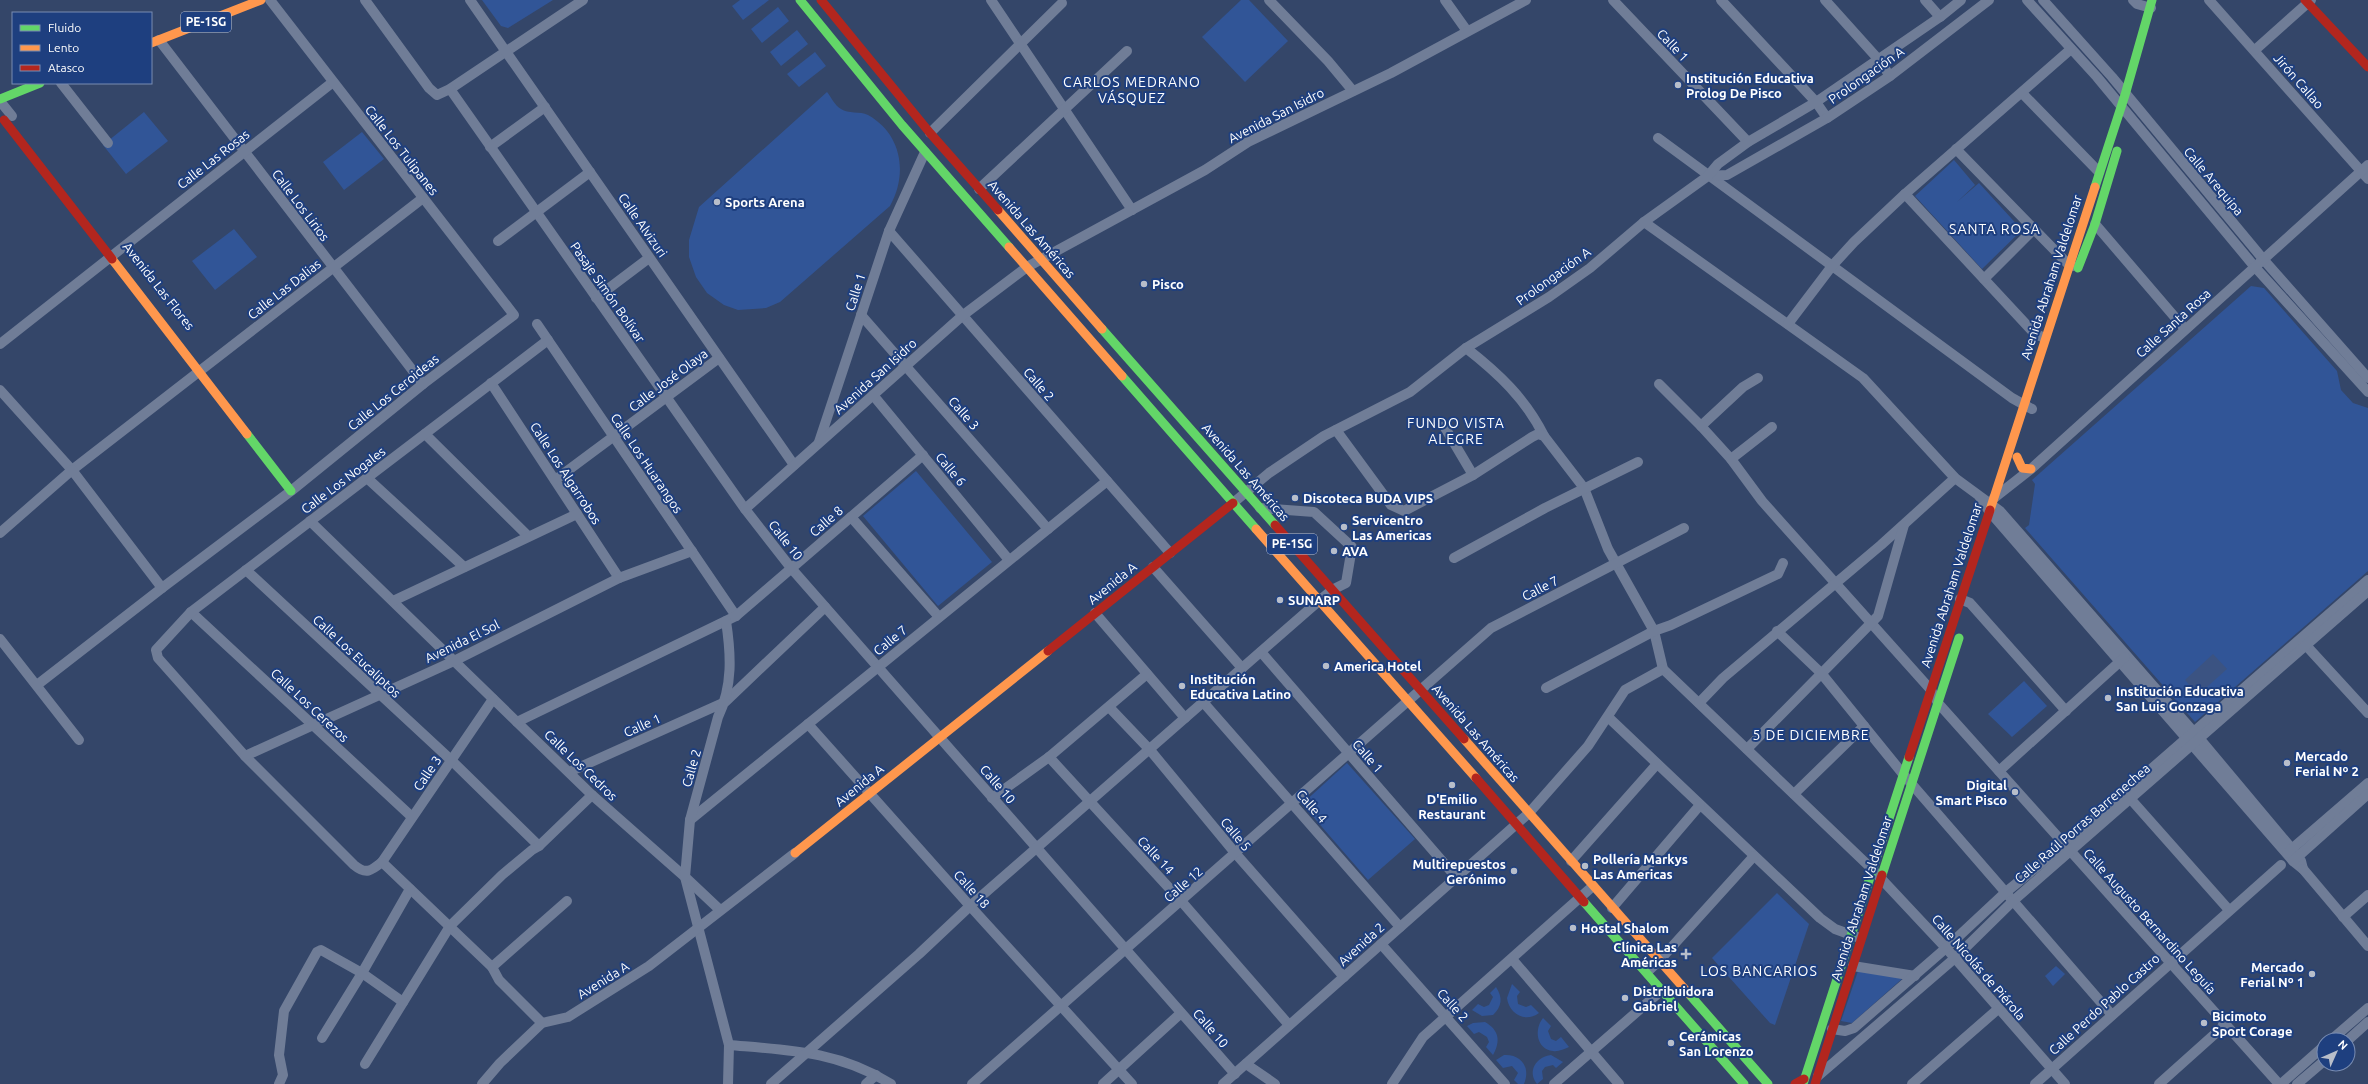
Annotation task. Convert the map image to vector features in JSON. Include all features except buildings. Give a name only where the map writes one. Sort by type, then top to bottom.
[{"type":"main road","name":"PE-1SG","points":[[155,42],[261,0]]},
{"type":"main road","name":"Avenida Las Américas","points":[[821,0],[930,133],[1768,1084]]},
{"type":"main road","points":[[2310,1],[2368,57]]},
{"type":"main road","points":[[2310,1],[2368,67]]},
{"type":"main road","name":"PE-1SG","points":[[806,2],[925,152],[1233,503],[1390,679],[1744,1084]]},
{"type":"main road","name":"Avenida Abraham Valdelomar","points":[[2008,487],[2017,457],[2045,338],[2073,266],[2095,224],[2124,111],[2125,94],[2140,48],[2144,25],[2151,8]]},
{"type":"main road","name":"Avenida Abraham Valdelomar","points":[[1803,1081],[1931,690],[1965,601],[2028,408],[2073,266],[2099,172],[2124,111],[2132,103],[2148,50],[2151,8]]},
{"type":"main road","points":[[0,100],[38,84]]},
{"type":"main road","name":"Avenida Las Flores","points":[[5,117],[294,489]]},
{"type":"main road","points":[[2017,457],[2022,468],[2031,468]]},
{"type":"main road","name":"Avenida A","points":[[795,853],[1233,503]]},
{"type":"main road","name":"Avenida Abraham Valdelomar","points":[[1965,601],[1965,617]]},
{"type":"main road","points":[[1349,633],[1361,622]]},
{"type":"main road","name":"Avenida Abraham Valdelomar","points":[[1816,1081],[1961,631]]},
{"type":"main road","points":[[1390,679],[1402,669]]},
{"type":"main road","points":[[1795,1084],[1803,1081]]},
{"type":"street","name":"Calle Los Tulipanes","points":[[270,0],[514,315]]},
{"type":"street","points":[[365,0],[429,88],[437,95],[450,89],[583,0]]},
{"type":"street","name":"Calle Alvizuri","points":[[470,0],[794,465]]},
{"type":"street","points":[[992,0],[1132,210]]},
{"type":"street","points":[[1269,0],[1328,61],[1353,91]]},
{"type":"street","points":[[1445,0],[1467,31]]},
{"type":"street","name":"Avenida San Isidro","points":[[745,509],[962,316],[1027,267],[1205,170],[1248,142],[1353,91],[1526,0]]},
{"type":"street","name":"Calle 1","points":[[1613,0],[1748,142]]},
{"type":"street","points":[[1720,0],[1816,102],[1828,118]]},
{"type":"street","points":[[1825,0],[1879,60],[1890,76]]},
{"type":"street","points":[[1926,0],[1940,17]]},
{"type":"street","name":"Prolongación A","points":[[1336,430],[1410,392],[1466,348],[1549,297],[1590,268],[1644,222],[1708,176],[1718,164],[1748,142],[1816,102],[1879,60],[1940,17],[1961,0]]},
{"type":"street","name":"Prolongación A","points":[[1708,176],[1727,175],[1828,118],[1890,76],[1989,0]]},
{"type":"street","name":"Calle Arequipa","points":[[2026,0],[2097,77],[2254,266],[2363,373]]},
{"type":"street","name":"Calle Arequipa","points":[[2042,0],[2125,94],[2263,259],[2363,373],[2368,390]]},
{"type":"street","points":[[2133,0],[2137,4],[2151,8]]},
{"type":"street","name":"Jirón Callao","points":[[2209,0],[2366,172]]},
{"type":"street","points":[[2255,50],[2310,1]]},
{"type":"street","points":[[930,133],[1062,3]]},
{"type":"street","name":"Calle Los Lirios","points":[[155,42],[244,152],[422,384]]},
{"type":"street","points":[[1788,324],[1832,266],[1905,194],[2022,93],[2070,49]]},
{"type":"street","points":[[979,188],[1127,51]]},
{"type":"street","name":"Calle Las Rosas","points":[[0,344],[97,269],[112,254],[333,82]]},
{"type":"street","points":[[62,84],[108,143]]},
{"type":"street","name":"Pasaje Simón Bolívar","points":[[450,89],[745,509]]},
{"type":"street","points":[[2022,93],[2099,172]]},
{"type":"street","name":"Avenida Las Flores","points":[[0,100],[5,117]]},
{"type":"street","points":[[490,148],[545,107]]},
{"type":"street","points":[[1658,138],[1708,176],[2028,408]]},
{"type":"street","points":[[1956,149],[2034,229],[2073,266]]},
{"type":"street","name":"Calle 1","points":[[818,444],[889,231],[925,152]]},
{"type":"street","points":[[498,241],[590,172]]},
{"type":"street","name":"Calle Santa Rosa","points":[[1994,509],[2008,487],[2031,468],[2254,266],[2366,172]]},
{"type":"street","points":[[1905,194],[2035,334],[2045,338]]},
{"type":"street","name":"Calle Las Dalias","points":[[0,533],[72,470],[423,198]]},
{"type":"street","points":[[1644,222],[1863,378],[1955,478],[1994,509],[2192,738],[2368,946]]},
{"type":"street","points":[[2095,224],[2185,329]]},
{"type":"street","points":[[1984,278],[2034,229]]},
{"type":"street","name":"Calle 2","points":[[889,231],[1170,553]]},
{"type":"street","points":[[596,298],[650,258]]},
{"type":"street","name":"Calle Los Ceroideas","points":[[37,685],[162,588],[294,489],[422,384],[514,315]]},
{"type":"street","name":"Calle 3","points":[[861,315],[1048,528]]},
{"type":"street","name":"Calle Los Huarangos","points":[[537,324],[736,616]]},
{"type":"street","name":"Calle Los Nogales","points":[[245,756],[158,658],[156,650],[159,645],[191,612],[548,340]]},
{"type":"street","points":[[1466,348],[1494,370],[1534,414],[1544,436],[1584,488],[1616,563],[1654,631],[1663,669]]},
{"type":"street","name":"Calle José Olaya","points":[[555,480],[719,358]]},
{"type":"street","points":[[1701,426],[1743,387],[1758,378]]},
{"type":"street","name":"Calle Los Algarrobos","points":[[491,383],[619,578]]},
{"type":"street","name":"Calle Augusto Bernardino Leguía","points":[[1659,384],[1701,426],[1731,459],[1762,501],[1835,585],[1931,690],[1938,703],[2280,1084]]},
{"type":"street","points":[[0,390],[72,470],[162,588]]},
{"type":"street","name":"Calle 6","points":[[873,395],[1009,560]]},
{"type":"street","points":[[1444,426],[1473,475]]},
{"type":"street","points":[[1731,459],[1772,427]]},
{"type":"street","points":[[1336,430],[1396,509],[1404,511],[1411,509],[1473,475],[1532,436],[1538,434],[1544,436]]},
{"type":"street","name":"Avenida A","points":[[1233,503],[1269,473],[1336,430]]},
{"type":"street","points":[[425,434],[528,536]]},
{"type":"street","name":"Calle 8","points":[[517,722],[736,616],[923,456]]},
{"type":"street","points":[[1454,558],[1584,488],[1638,462]]},
{"type":"street","points":[[367,478],[464,567]]},
{"type":"street","points":[[1699,703],[1723,678],[1777,631],[1835,585],[1955,478]]},
{"type":"street","name":"Calle 7","points":[[690,820],[1107,481]]},
{"type":"street","points":[[771,1084],[919,954],[970,906],[1090,803],[1320,600],[1332,590],[1346,583],[1352,550],[1350,545],[1314,512],[1260,508]]},
{"type":"street","name":"Calle 10","points":[[745,509],[791,568],[1235,1074]]},
{"type":"street","points":[[393,601],[577,514]]},
{"type":"street","points":[[851,517],[939,617]]},
{"type":"street","name":"Calle Los Cedros","points":[[310,521],[592,795],[685,877]]},
{"type":"street","points":[[1747,749],[1821,672],[1878,616],[1904,525]]},
{"type":"street","name":"Calle 7","points":[[1409,702],[1491,628],[1684,528]]},
{"type":"street","name":"Avenida El Sol","points":[[245,756],[454,661],[619,578],[692,551]]},
{"type":"street","points":[[1546,688],[1654,631],[1671,625],[1778,574],[1783,563]]},
{"type":"street","points":[[1153,567],[1242,668]]},
{"type":"street","name":"Calle Los Eucaliptos","points":[[246,570],[451,760],[539,846]]},
{"type":"street","name":"Calle Raúl Porras Barrenechea","points":[[2303,643],[2368,580]]},
{"type":"street","name":"Calle Raúl Porras Barrenechea","points":[[1816,1081],[1955,958],[2067,848],[2303,643],[2368,591]]},
{"type":"street","points":[[1965,601],[2066,711]]},
{"type":"street","points":[[725,702],[825,607]]},
{"type":"street","name":"Calle Los Cerezos","points":[[191,612],[412,817]]},
{"type":"street","points":[[1095,613],[1185,718]]},
{"type":"street","name":"Calle 2","points":[[685,877],[690,820],[718,717],[725,702],[731,664],[726,621]]},
{"type":"street","points":[[1777,631],[1821,672],[1903,774],[2112,1015]]},
{"type":"street","points":[[0,639],[79,740]]},
{"type":"street","points":[[2303,643],[2368,713]]},
{"type":"street","name":"Calle 1","points":[[1261,652],[1456,877]]},
{"type":"street","points":[[1999,771],[2123,658]]},
{"type":"street","name":"Calle Nicolás de Piérola","points":[[1663,669],[1881,878],[1955,958],[1998,1009],[2066,1084]]},
{"type":"street","name":"Avenida 2","points":[[1223,1084],[1529,813],[1588,746],[1625,690],[1663,669]]},
{"type":"street","points":[[992,798],[1049,757],[1147,674]]},
{"type":"street","name":"Calle 3","points":[[382,862],[493,699]]},
{"type":"street","name":"Calle 1","points":[[569,772],[725,702]]},
{"type":"street","name":"Calle 4","points":[[1203,702],[1400,927]]},
{"type":"street","name":"Calle 12","points":[[972,1084],[1062,1007],[1409,702]]},
{"type":"street","name":"Calle 5","points":[[1109,707],[1150,750],[1236,854],[1344,977]]},
{"type":"street","points":[[1608,717],[1828,925],[1862,938]]},
{"type":"street","name":"Calle 18","points":[[808,724],[869,794],[1132,1084]]},
{"type":"street","points":[[1794,794],[1864,726]]},
{"type":"street","points":[[245,756],[361,871],[371,872],[382,862],[492,967],[499,980],[542,1023],[500,1063],[482,1084]]},
{"type":"street","name":"Calle 14","points":[[1049,757],[1182,902],[1289,1026]]},
{"type":"street","points":[[1571,861],[1657,764]]},
{"type":"street","points":[[2292,855],[2368,783]]},
{"type":"street","points":[[2292,855],[2368,794]]},
{"type":"street","points":[[365,1064],[450,926],[502,875],[539,846],[592,795]]},
{"type":"street","points":[[2127,795],[2229,910]]},
{"type":"street","points":[[1612,908],[1700,805]]},
{"type":"street","name":"Calle Raúl Porras Barrenechea","points":[[1832,1029],[1845,1031],[1854,1028],[1915,976],[2006,892],[2067,848]]},
{"type":"street","name":"Avenida A","points":[[542,1023],[568,1017],[649,966],[720,910],[744,894],[795,853]]},
{"type":"street","name":"Calle Perdo Pablo Castro","points":[[2035,1084],[2229,910],[2282,866],[2283,856],[2292,855]]},
{"type":"street","points":[[1646,972],[1659,961],[1754,856]]},
{"type":"street","points":[[685,877],[720,910]]},
{"type":"street","points":[[685,877],[729,1044],[728,1084]]},
{"type":"street","points":[[1396,1083],[1423,1037],[1593,886]]},
{"type":"street","points":[[322,1038],[362,973],[410,889]]},
{"type":"street","points":[[2343,917],[2368,895]]},
{"type":"street","points":[[492,967],[567,901]]},
{"type":"street","name":"Calle 2","points":[[1381,944],[1505,1084]]},
{"type":"street","points":[[280,1084],[283,1070],[279,1055],[279,1040],[284,1011],[317,952],[321,950],[362,973],[403,1002]]},
{"type":"street","points":[[1512,959],[1619,1084]]},
{"type":"street","points":[[1853,966],[1915,976]]},
{"type":"street","points":[[1554,1084],[1662,990]]},
{"type":"street","points":[[2340,1032],[2368,1008]]},
{"type":"street","points":[[1912,1084],[1998,1009]]},
{"type":"street","points":[[1103,1084],[1181,1012]]},
{"type":"street","points":[[2356,1033],[2368,1022]]},
{"type":"street","points":[[2159,1084],[2226,1024]]},
{"type":"street","points":[[729,1044],[807,1051],[843,1061],[892,1084]]},
{"type":"street","points":[[2280,1084],[2316,1053]]},
{"type":"street","points":[[1246,1064],[1275,1084]]},
{"type":"street","points":[[2297,1084],[2316,1068]]},
{"type":"street","points":[[866,1084],[876,1076]]},
{"type":"shaded area","points":[[482,0],[553,0],[508,28],[501,26]]},
{"type":"shaded area","points":[[740,0],[769,0],[743,20],[732,6]]},
{"type":"shaded area","points":[[1241,0],[1249,0],[1288,41],[1245,82],[1202,37]]},
{"type":"shaded area","points":[[778,7],[789,21],[762,43],[751,29]]},
{"type":"shaded area","points":[[797,30],[808,44],[781,66],[770,52]]},
{"type":"shaded area","points":[[815,52],[826,66],[799,87],[787,74]]},
{"type":"shaded area","points":[[827,92],[839,108],[844,111],[868,115],[879,123],[888,133],[895,144],[900,168],[896,194],[890,206],[780,302],[766,308],[738,310],[724,305],[707,293],[696,277],[689,257],[689,240],[699,207]]},
{"type":"shaded area","points":[[144,112],[168,141],[126,174],[103,145]]},
{"type":"shaded area","points":[[362,132],[384,159],[344,190],[323,162]]},
{"type":"shaded area","points":[[1954,160],[1975,185],[1957,202],[1979,183],[2022,230],[1982,269],[1915,196]]},
{"type":"shaded area","points":[[234,229],[257,257],[215,290],[192,261]]},
{"type":"shaded area","points":[[2251,286],[2264,288],[2337,371],[2341,390],[2353,403],[2368,408],[2368,571],[2195,722],[2025,528],[2029,525],[2035,484],[2032,480]]},
{"type":"shaded area","points":[[916,471],[992,562],[938,606],[863,516]]},
{"type":"shaded area","points":[[2213,654],[2227,669],[2198,695],[2185,680]]},
{"type":"shaded area","points":[[2024,681],[2047,706],[2012,737],[1988,714]]},
{"type":"shaded area","points":[[1347,763],[1415,839],[1368,880],[1302,804]]},
{"type":"shaded area","points":[[1777,893],[1809,924],[1775,1025],[1770,1023],[1712,958]]},
{"type":"shaded area","points":[[2056,966],[2065,974],[2053,986],[2045,976]]},
{"type":"shaded area","points":[[1858,971],[1903,978],[1852,1023],[1841,1021]]},
{"type":"shaded area","points":[[1512,984],[1520,992],[1517,996],[1518,1004],[1526,1007],[1531,1005],[1539,1013],[1534,1016],[1523,1017],[1514,1012],[1508,1004],[1507,998]]},
{"type":"shaded area","points":[[1496,987],[1500,995],[1500,1005],[1493,1015],[1482,1016],[1472,1010],[1478,1004],[1484,1007],[1489,1005],[1493,997],[1490,993]]},
{"type":"shaded area","points":[[1543,1018],[1551,1026],[1548,1031],[1551,1039],[1556,1041],[1561,1037],[1569,1047],[1555,1051],[1543,1047],[1538,1038],[1538,1028]]},
{"type":"shaded area","points":[[1485,1022],[1496,1032],[1497,1036],[1498,1041],[1493,1055],[1486,1047],[1489,1042],[1487,1037],[1479,1032],[1474,1034],[1467,1026],[1473,1023]]},
{"type":"shaded area","points":[[1504,1055],[1510,1055],[1520,1059],[1523,1063],[1526,1072],[1524,1084],[1518,1084],[1514,1080],[1518,1073],[1512,1066],[1503,1068],[1496,1060]]},
{"type":"shaded area","points":[[1551,1055],[1563,1062],[1556,1068],[1553,1065],[1545,1067],[1542,1071],[1543,1079],[1537,1084],[1533,1074],[1535,1065],[1541,1059]]},
{"type":"traffic: fast","points":[[800,0],[902,125],[1009,247]]},
{"type":"traffic: fast","points":[[2095,187],[2125,95],[2152,0]]},
{"type":"traffic: fast","points":[[0,99],[38,84]]},
{"type":"traffic: fast","points":[[2078,268],[2095,224],[2117,151]]},
{"type":"traffic: fast","points":[[1102,329],[1275,525]]},
{"type":"traffic: fast","points":[[1122,376],[1256,529]]},
{"type":"traffic: fast","points":[[247,434],[291,491]]},
{"type":"traffic: fast","points":[[1882,875],[1959,638]]},
{"type":"traffic: fast","points":[[1803,1084],[1909,757]]},
{"type":"traffic: fast","points":[[1584,902],[1744,1084]]},
{"type":"traffic: fast","points":[[1689,994],[1768,1084]]},
{"type":"traffic: slow","points":[[152,43],[261,0]]},
{"type":"traffic: slow","points":[[1990,510],[2095,187]]},
{"type":"traffic: slow","points":[[998,210],[1102,329]]},
{"type":"traffic: slow","points":[[1009,247],[1122,376]]},
{"type":"traffic: slow","points":[[112,259],[247,434]]},
{"type":"traffic: slow","points":[[2017,457],[2022,468],[2031,469]]},
{"type":"traffic: slow","points":[[1256,529],[1476,778]]},
{"type":"traffic: slow","points":[[795,853],[1048,651]]},
{"type":"traffic: slow","points":[[1464,739],[1689,994]]},
{"type":"traffic: jam","points":[[821,0],[930,133],[998,210]]},
{"type":"traffic: jam","points":[[2305,0],[2368,67]]},
{"type":"traffic: jam","points":[[4,120],[112,259]]},
{"type":"traffic: jam","points":[[1048,651],[1233,503]]},
{"type":"traffic: jam","points":[[1909,757],[1990,510]]},
{"type":"traffic: jam","points":[[1275,525],[1464,739]]},
{"type":"traffic: jam","points":[[1476,778],[1584,902]]},
{"type":"traffic: jam","points":[[1815,1084],[1882,875]]},
{"type":"traffic: jam","points":[[1795,1084],[1804,1079]]},
{"type":"place","name":"Institución Educativa Prolog De Pisco","points":[[1678,85]]},
{"type":"place","name":"Sports Arena","points":[[717,202]]},
{"type":"place","name":"Pisco","points":[[1144,284]]},
{"type":"place","name":"Discoteca BUDA VIPS","points":[[1295,498]]},
{"type":"place","name":"Servicentro Las Americas","points":[[1344,527]]},
{"type":"place","name":"AVA","points":[[1334,551]]},
{"type":"place","name":"SUNARP","points":[[1280,600]]},
{"type":"place","name":"America Hotel","points":[[1326,666]]},
{"type":"place","name":"Institución Educativa Latino","points":[[1182,686]]},
{"type":"place","name":"Institución Educativa San Luis Gonzaga","points":[[2108,698]]},
{"type":"place","name":"Mercado Ferial Nº 2","points":[[2287,763]]},
{"type":"place","name":"D'Emilio Restaurant","points":[[1452,785]]},
{"type":"place","name":"Digital Smart Pisco","points":[[2015,792]]},
{"type":"place","name":"Pollería Markys Las Americas","points":[[1585,866]]},
{"type":"place","name":"Multirepuestos Gerónimo","points":[[1514,871]]},
{"type":"place","name":"Hostal Shalom","points":[[1573,928]]},
{"type":"place","name":"Clínica Las Américas","points":[[1686,954]]},
{"type":"place","name":"Mercado Ferial Nº 1","points":[[2312,974]]},
{"type":"place","name":"Distribuidora Gabriel","points":[[1625,998]]},
{"type":"place","name":"Bicimoto Sport Corage","points":[[2204,1023]]},
{"type":"place","name":"Cerámicas San Lorenzo","points":[[1671,1043]]},
{"type":"district","name":"CARLOS MEDRANO VÁSQUEZ","points":[[1132,90]]},
{"type":"district","name":"SANTA ROSA","points":[[1995,229]]},
{"type":"district","name":"FUNDO VISTA ALEGRE","points":[[1456,432]]},
{"type":"district","name":"5 DE DICIEMBRE","points":[[1811,735]]},
{"type":"district","name":"LOS BANCARIOS","points":[[1759,971]]}]
